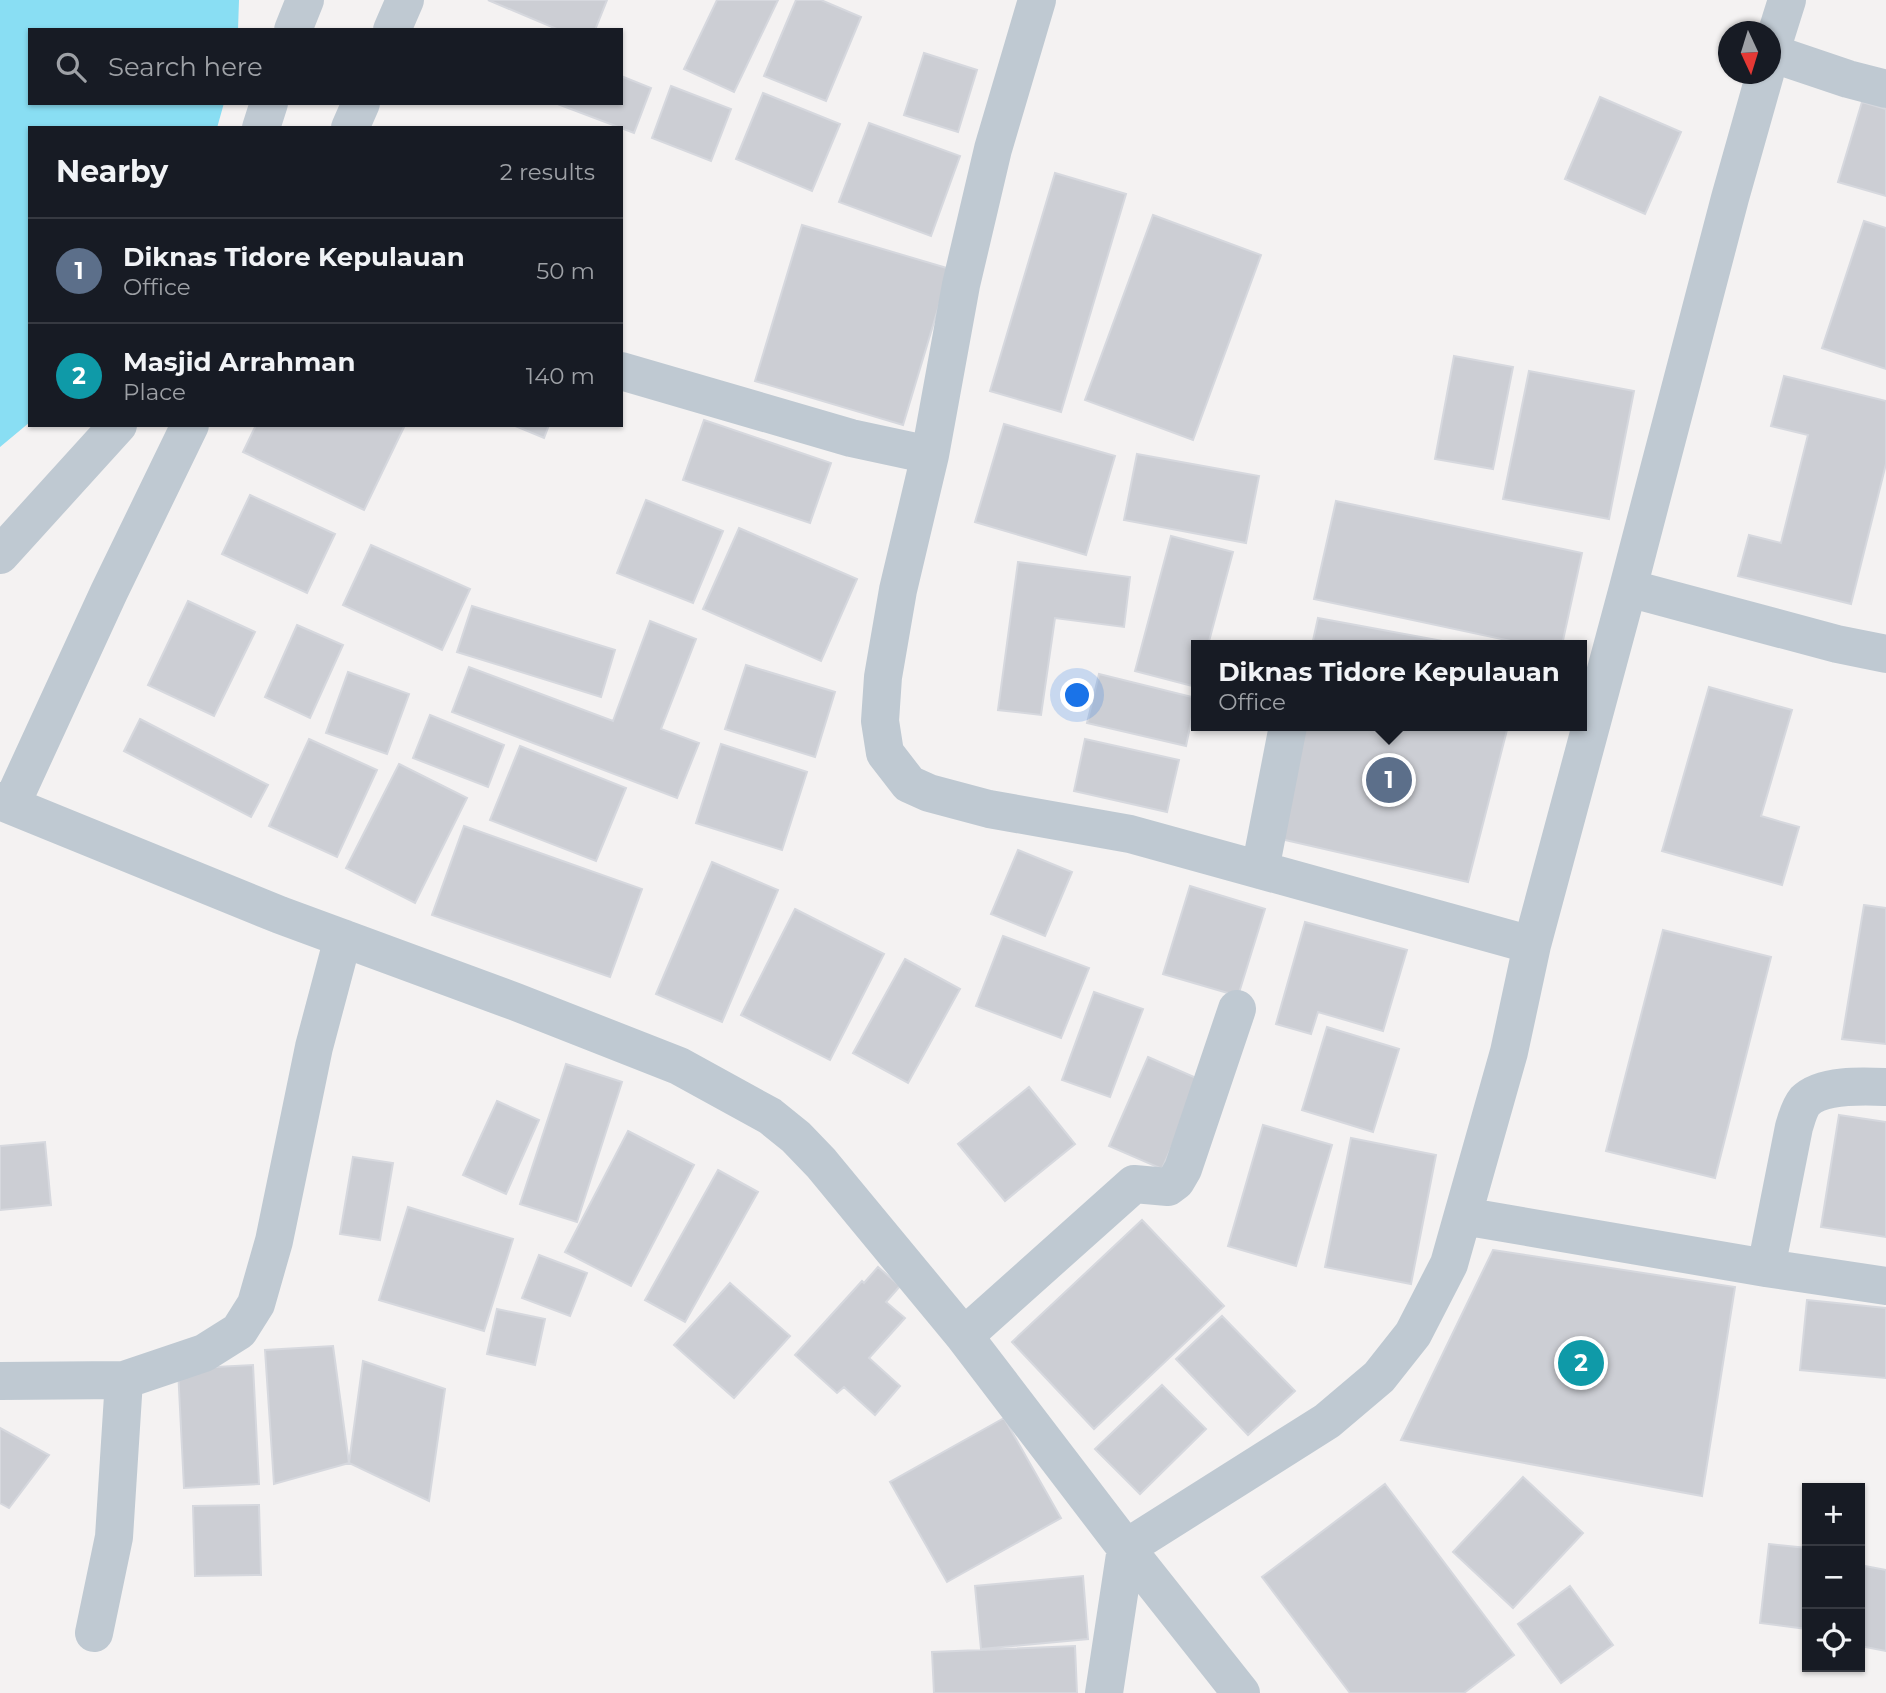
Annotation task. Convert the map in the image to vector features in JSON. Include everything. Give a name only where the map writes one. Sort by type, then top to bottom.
[{"type":"street","points":[[294,28],[305,0]]},
{"type":"street","points":[[393,28],[405,0]]},
{"type":"street","points":[[1037,0],[993,149],[967,258],[930,455],[898,590],[883,677],[880,721],[885,753],[909,784],[929,793],[989,809],[1130,834],[1532,945]]},
{"type":"street","points":[[1781,21],[1787,0]]},
{"type":"street","points":[[1781,57],[1886,89]]},
{"type":"street","points":[[1104,1693],[1126,1548],[1327,1421],[1379,1377],[1413,1334],[1449,1264],[1509,1052],[1532,945],[1762,84]]},
{"type":"street","points":[[262,126],[268,105]]},
{"type":"street","points":[[351,126],[360,105]]},
{"type":"street","points":[[623,372],[850,438],[930,455]]},
{"type":"street","points":[[0,555],[116,427]]},
{"type":"street","points":[[189,427],[6,803],[281,915],[680,1066],[770,1115],[821,1163],[964,1336],[1236,1692]]},
{"type":"street","points":[[1628,587],[1837,644],[1886,654]]},
{"type":"street","points":[[1261,870],[1287,731]]},
{"type":"street","points":[[0,1381],[124,1380],[204,1353],[239,1331],[256,1304],[274,1241],[314,1047],[342,938]]},
{"type":"street","points":[[964,1336],[1127,1189],[1134,1184],[1168,1187],[1176,1181],[1183,1169],[1237,1009]]},
{"type":"street","points":[[1766,1268],[1794,1127],[1798,1112],[1805,1101],[1822,1090],[1886,1087]]},
{"type":"street","points":[[1464,1216],[1886,1286]]},
{"type":"street","points":[[94,1633],[114,1537],[124,1380]]},
{"type":"water","points":[[0,0],[239,0],[238,28],[28,28],[28,105],[223,105],[218,126],[28,126],[28,424],[0,447]]},
{"type":"building","points":[[488,0],[607,0],[596,28],[554,28]]},
{"type":"building","points":[[717,0],[778,0],[734,92],[684,69]]},
{"type":"building","points":[[796,0],[821,0],[861,17],[826,101],[764,76]]},
{"type":"building","points":[[924,53],[977,70],[958,132],[904,115]]},
{"type":"building","points":[[623,77],[651,88],[634,133],[623,129],[623,126],[616,126],[560,105],[623,105]]},
{"type":"building","points":[[671,86],[731,109],[711,161],[652,138]]},
{"type":"building","points":[[763,93],[840,124],[812,191],[736,159]]},
{"type":"building","points":[[1600,97],[1681,132],[1645,214],[1565,179]]},
{"type":"building","points":[[1862,102],[1886,109],[1886,196],[1838,182]]},
{"type":"building","points":[[869,123],[960,156],[931,236],[839,202]]},
{"type":"building","points":[[1055,173],[1126,194],[1061,412],[990,391]]},
{"type":"building","points":[[1153,215],[1261,255],[1193,440],[1085,400]]},
{"type":"building","points":[[1864,221],[1886,228],[1886,369],[1822,348]]},
{"type":"building","points":[[802,225],[950,269],[903,425],[755,381]]},
{"type":"building","points":[[1454,356],[1513,367],[1493,469],[1435,459]]},
{"type":"building","points":[[1529,371],[1634,391],[1609,519],[1503,499]]},
{"type":"building","points":[[1784,376],[1886,401],[1886,464],[1851,604],[1738,576],[1749,535],[1781,543],[1808,435],[1771,426]]},
{"type":"building","points":[[704,420],[831,463],[810,523],[683,480]]},
{"type":"building","points":[[1004,424],[1115,456],[1086,555],[975,522]]},
{"type":"building","points":[[255,427],[404,427],[364,510],[243,452]]},
{"type":"building","points":[[518,427],[548,427],[544,438]]},
{"type":"building","points":[[1137,454],[1259,476],[1246,543],[1124,520]]},
{"type":"building","points":[[250,495],[335,534],[307,593],[222,554]]},
{"type":"building","points":[[646,500],[723,531],[693,603],[617,573]]},
{"type":"building","points":[[1336,501],[1582,553],[1563,640],[1507,640],[1314,599]]},
{"type":"building","points":[[739,528],[857,579],[821,661],[703,609]]},
{"type":"building","points":[[1171,536],[1233,552],[1209,640],[1191,640],[1191,686],[1135,671]]},
{"type":"building","points":[[371,545],[470,589],[442,650],[343,605]]},
{"type":"building","points":[[1018,562],[1130,577],[1124,627],[1055,618],[1041,715],[998,710]]},
{"type":"building","points":[[188,601],[255,632],[214,716],[148,685]]},
{"type":"building","points":[[472,606],[615,650],[601,697],[457,652]]},
{"type":"building","points":[[1318,618],[1437,640],[1313,640]]},
{"type":"building","points":[[650,621],[696,639],[661,729],[699,743],[677,798],[452,712],[469,667],[613,721]]},
{"type":"building","points":[[297,625],[343,645],[310,718],[265,697]]},
{"type":"building","points":[[746,665],[835,692],[815,757],[725,729]]},
{"type":"building","points":[[348,672],[409,694],[387,754],[326,733]]},
{"type":"building","points":[[1099,674],[1191,697],[1191,722],[1186,746],[1087,723]]},
{"type":"building","points":[[1709,687],[1792,710],[1761,816],[1799,827],[1782,885],[1662,851]]},
{"type":"building","points":[[430,715],[504,745],[488,787],[413,758]]},
{"type":"building","points":[[140,719],[268,785],[251,817],[124,751]]},
{"type":"building","points":[[1295,731],[1507,731],[1468,882],[1272,837]]},
{"type":"building","points":[[309,739],[377,770],[337,857],[269,826]]},
{"type":"building","points":[[1085,739],[1179,760],[1167,812],[1074,791]]},
{"type":"building","points":[[721,744],[807,772],[782,850],[696,823]]},
{"type":"building","points":[[520,746],[626,788],[596,861],[490,820]]},
{"type":"building","points":[[399,764],[467,798],[415,903],[346,868]]},
{"type":"building","points":[[464,826],[642,889],[610,977],[432,915]]},
{"type":"building","points":[[1018,850],[1072,872],[1045,936],[991,914]]},
{"type":"building","points":[[712,862],[778,890],[722,1022],[656,994]]},
{"type":"building","points":[[1190,886],[1265,909],[1238,996],[1163,974]]},
{"type":"building","points":[[1864,905],[1886,908],[1886,1044],[1842,1039]]},
{"type":"building","points":[[795,909],[884,954],[830,1060],[741,1015]]},
{"type":"building","points":[[1305,922],[1407,950],[1383,1031],[1318,1012],[1311,1034],[1276,1024]]},
{"type":"building","points":[[1663,930],[1771,957],[1715,1178],[1606,1151]]},
{"type":"building","points":[[1003,936],[1089,968],[1061,1038],[976,1006]]},
{"type":"building","points":[[905,959],[960,989],[908,1083],[853,1053]]},
{"type":"building","points":[[1094,992],[1143,1009],[1110,1097],[1062,1080]]},
{"type":"building","points":[[1327,1027],[1399,1049],[1373,1132],[1302,1110]]},
{"type":"building","points":[[1148,1057],[1201,1080],[1162,1169],[1109,1146]]},
{"type":"building","points":[[566,1064],[622,1082],[577,1222],[520,1204]]},
{"type":"building","points":[[1029,1087],[1075,1144],[1005,1201],[958,1144]]},
{"type":"building","points":[[497,1101],[539,1120],[506,1194],[463,1175]]},
{"type":"building","points":[[1839,1115],[1886,1122],[1886,1237],[1821,1227]]},
{"type":"building","points":[[1263,1125],[1332,1145],[1296,1266],[1228,1246]]},
{"type":"building","points":[[628,1131],[694,1165],[631,1286],[565,1252]]},
{"type":"building","points":[[1351,1138],[1436,1155],[1411,1284],[1325,1267]]},
{"type":"building","points":[[45,1142],[51,1205],[0,1210],[0,1146]]},
{"type":"building","points":[[353,1157],[393,1163],[380,1240],[340,1234]]},
{"type":"building","points":[[718,1170],[758,1192],[685,1322],[645,1300]]},
{"type":"building","points":[[408,1207],[513,1239],[484,1331],[379,1300]]},
{"type":"building","points":[[1142,1220],[1224,1306],[1094,1429],[1012,1342]]},
{"type":"building","points":[[1493,1250],[1735,1287],[1702,1496],[1401,1440]]},
{"type":"building","points":[[539,1255],[587,1273],[570,1316],[522,1298]]},
{"type":"building","points":[[878,1267],[900,1286],[886,1302],[905,1318],[869,1358],[900,1386],[875,1415],[844,1387],[837,1393],[795,1355]]},
{"type":"building","points":[[730,1283],[790,1336],[734,1398],[674,1345]]},
{"type":"building","points":[[1807,1300],[1886,1308],[1886,1378],[1800,1370]]},
{"type":"building","points":[[497,1309],[545,1319],[535,1365],[487,1354]]},
{"type":"building","points":[[1222,1316],[1295,1391],[1248,1435],[1176,1359]]},
{"type":"building","points":[[333,1346],[349,1463],[274,1484],[265,1350]]},
{"type":"building","points":[[363,1361],[445,1389],[429,1501],[349,1463]]},
{"type":"building","points":[[253,1365],[259,1484],[184,1488],[178,1369]]},
{"type":"building","points":[[1162,1385],[1206,1429],[1140,1494],[1095,1449]]},
{"type":"building","points":[[1004,1418],[1061,1518],[947,1582],[890,1482]]},
{"type":"building","points":[[0,1428],[49,1455],[9,1508],[0,1503]]},
{"type":"building","points":[[1523,1477],[1583,1533],[1513,1608],[1453,1552]]},
{"type":"building","points":[[1385,1484],[1514,1655],[1464,1693],[1350,1693],[1262,1577]]},
{"type":"building","points":[[259,1505],[261,1575],[195,1576],[193,1506]]},
{"type":"building","points":[[1769,1544],[1802,1547],[1802,1628],[1760,1623]]},
{"type":"building","points":[[1865,1566],[1886,1570],[1886,1651],[1865,1647]]},
{"type":"building","points":[[1083,1576],[1088,1639],[981,1649],[975,1586]]},
{"type":"building","points":[[1570,1586],[1613,1645],[1561,1683],[1518,1624]]},
{"type":"building","points":[[1075,1646],[1077,1693],[934,1693],[932,1652]]},
{"type":"place","name":"Diknas Tidore Kepulauan","points":[[1389,780]]},
{"type":"place","name":"Masjid Arrahman","points":[[1581,1363]]}]
